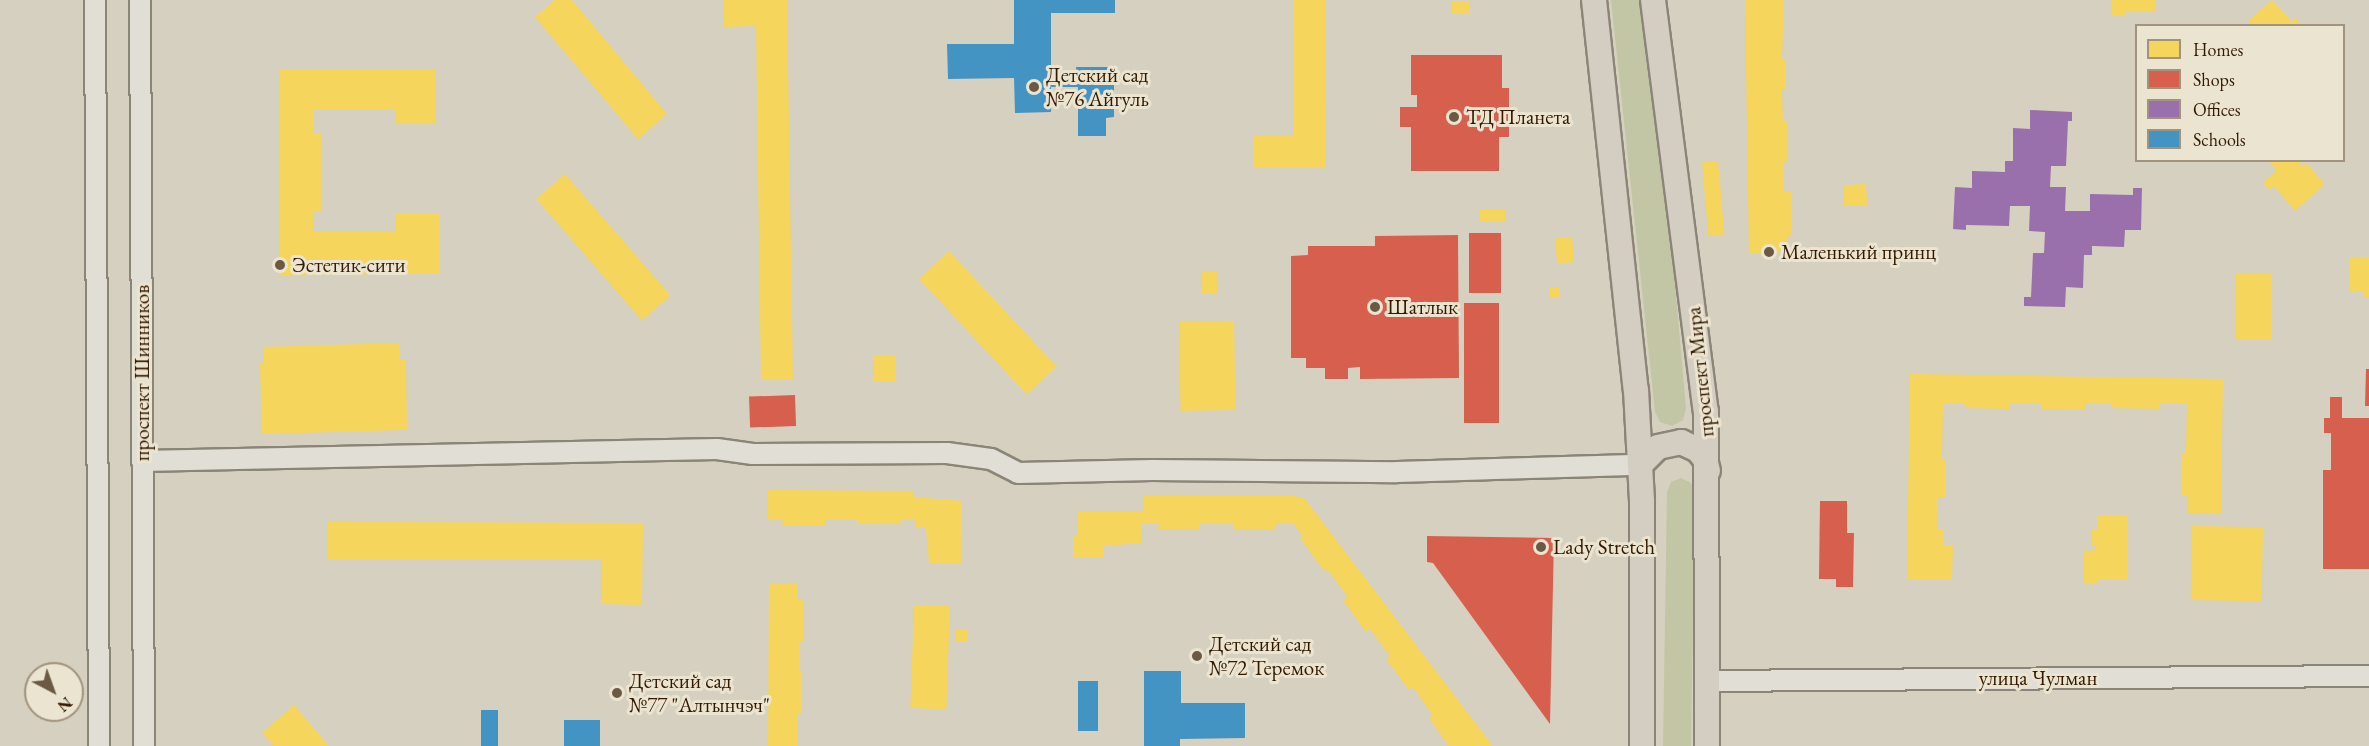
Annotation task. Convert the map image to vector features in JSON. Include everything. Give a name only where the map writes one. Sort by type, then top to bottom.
[{"type":"main road","points":[[1594,0],[1636,390],[1640,465],[1642,746]]},
{"type":"main road","name":"проспект Мира","points":[[1653,0],[1704,389],[1708,471],[1707,746]]},
{"type":"main road","points":[[1640,465],[1658,447],[1681,442],[1698,450],[1705,459],[1708,471]]},
{"type":"street","name":"проспект Шинников","points":[[95,0],[99,746]]},
{"type":"street","name":"проспект Шинников","points":[[140,0],[144,746]]},
{"type":"street","points":[[142,461],[717,449],[753,454],[947,453],[991,459],[1018,473],[1152,470],[1397,472],[1640,465]]},
{"type":"street","name":"улица Чулман","points":[[1706,681],[2369,676]]},
{"type":"green space","points":[[1611,0],[1650,0],[1686,408],[1683,420],[1672,426],[1660,422],[1655,412]]},
{"type":"green space","points":[[1681,478],[1691,483],[1695,493],[1691,746],[1663,746],[1667,492],[1671,482]]},
{"type":"building: Homes","points":[[555,0],[572,0],[667,114],[638,139],[535,17]]},
{"type":"building: Homes","points":[[724,0],[787,0],[793,379],[761,380],[756,26],[724,27]]},
{"type":"building: Homes","points":[[1293,0],[1325,0],[1326,167],[1253,168],[1253,136],[1294,135]]},
{"type":"building: Homes","points":[[1745,0],[1784,0],[1782,60],[1786,60],[1786,89],[1782,89],[1783,121],[1788,121],[1788,162],[1784,162],[1784,192],[1791,192],[1791,235],[1787,235],[1787,252],[1749,253]]},
{"type":"building: Homes","points":[[2112,0],[2155,0],[2155,12],[2125,12],[2125,16],[2112,16]]},
{"type":"building: Homes","points":[[2272,0],[2292,22],[2296,18],[2300,24],[2250,24],[2248,21]]},
{"type":"building: Homes","points":[[1452,1],[1470,1],[1470,14],[1452,14]]},
{"type":"building: Homes","points":[[279,70],[435,70],[435,124],[396,124],[396,110],[314,110],[314,133],[321,133],[321,212],[313,212],[313,232],[395,232],[395,213],[439,213],[439,274],[279,275]]},
{"type":"building: Homes","points":[[1718,161],[1724,235],[1709,236],[1702,162]]},
{"type":"building: Homes","points":[[2270,162],[2299,162],[2303,167],[2306,163],[2325,184],[2295,211],[2274,186],[2270,190],[2263,183],[2277,170]]},
{"type":"building: Homes","points":[[565,174],[671,296],[642,320],[536,199]]},
{"type":"building: Homes","points":[[1866,184],[1867,205],[1844,206],[1843,185]]},
{"type":"building: Homes","points":[[1480,210],[1506,210],[1506,221],[1480,221]]},
{"type":"building: Homes","points":[[1572,237],[1574,262],[1557,263],[1555,238]]},
{"type":"building: Homes","points":[[949,251],[1057,367],[1027,395],[919,279]]},
{"type":"building: Homes","points":[[2369,257],[2369,297],[2363,297],[2363,292],[2349,292],[2349,258]]},
{"type":"building: Homes","points":[[1202,272],[1217,272],[1217,294],[1202,294]]},
{"type":"building: Homes","points":[[2236,274],[2271,274],[2271,340],[2236,340]]},
{"type":"building: Homes","points":[[1549,287],[1560,287],[1560,298],[1549,298]]},
{"type":"building: Homes","points":[[1234,321],[1236,410],[1181,411],[1179,322]]},
{"type":"building: Homes","points":[[400,343],[400,360],[406,360],[407,430],[262,434],[260,364],[264,364],[263,347]]},
{"type":"building: Homes","points":[[874,355],[896,355],[896,382],[874,382]]},
{"type":"building: Homes","points":[[1910,374],[2223,379],[2221,514],[2188,513],[2188,496],[2181,496],[2181,454],[2186,454],[2187,404],[2159,404],[2160,409],[2112,408],[2112,403],[2085,403],[2085,410],[2041,409],[2041,404],[2010,404],[2010,409],[1966,408],[1966,403],[1943,403],[1942,459],[1946,459],[1946,497],[1938,497],[1937,529],[1944,529],[1943,545],[1953,545],[1952,580],[1907,579]]},
{"type":"building: Homes","points":[[767,490],[914,491],[914,497],[962,501],[961,563],[929,563],[926,528],[915,528],[915,520],[901,519],[901,524],[857,524],[857,519],[825,519],[825,525],[782,525],[783,520],[767,519]]},
{"type":"building: Homes","points":[[1143,495],[1291,495],[1305,499],[1493,746],[1449,746],[1429,718],[1433,716],[1413,687],[1409,690],[1386,659],[1390,656],[1370,629],[1366,632],[1343,600],[1348,597],[1327,569],[1324,571],[1300,538],[1303,536],[1293,523],[1276,523],[1276,529],[1234,529],[1234,523],[1200,523],[1200,529],[1158,529],[1159,524],[1142,524],[1142,543],[1104,546],[1104,557],[1073,557],[1073,535],[1078,535],[1078,512],[1143,512]]},
{"type":"building: Homes","points":[[2097,516],[2128,516],[2128,579],[2097,579],[2097,583],[2084,583],[2084,551],[2096,550],[2096,545],[2092,545],[2092,530],[2097,530]]},
{"type":"building: Homes","points":[[328,522],[643,523],[642,605],[602,604],[602,560],[328,559]]},
{"type":"building: Homes","points":[[2192,526],[2263,527],[2262,601],[2191,600]]},
{"type":"building: Homes","points":[[769,584],[798,584],[798,599],[803,599],[803,642],[799,642],[802,714],[798,714],[798,746],[768,746]]},
{"type":"building: Homes","points":[[914,605],[950,606],[946,709],[910,708]]},
{"type":"building: Homes","points":[[956,630],[968,630],[968,642],[955,641]]},
{"type":"building: Homes","points":[[294,705],[329,746],[274,746],[262,733]]},
{"type":"building: Shops","name":"ТД Планета","points":[[1411,55],[1502,55],[1502,88],[1509,88],[1509,137],[1499,137],[1499,171],[1411,171],[1411,127],[1400,127],[1400,107],[1417,107],[1417,95],[1411,95]]},
{"type":"building: Shops","points":[[1469,233],[1501,233],[1501,293],[1469,293]]},
{"type":"building: Shops","name":"Шатлык","points":[[1458,235],[1459,378],[1360,379],[1360,367],[1348,368],[1348,379],[1325,379],[1325,368],[1306,368],[1306,358],[1291,358],[1291,256],[1308,255],[1308,246],[1375,246],[1375,236]]},
{"type":"building: Shops","points":[[1464,303],[1499,303],[1499,423],[1464,423]]},
{"type":"building: Shops","points":[[2366,369],[2369,369],[2369,406],[2365,406]]},
{"type":"building: Shops","points":[[795,395],[796,426],[750,428],[749,397]]},
{"type":"building: Shops","points":[[2330,397],[2342,397],[2342,418],[2369,418],[2369,569],[2323,569],[2323,470],[2331,470],[2331,433],[2324,433],[2324,418],[2330,418]]},
{"type":"building: Shops","points":[[1820,501],[1847,501],[1847,533],[1854,533],[1853,587],[1836,587],[1836,579],[1819,579]]},
{"type":"building: Shops","points":[[1427,536],[1554,538],[1550,724],[1433,563],[1427,562]]},
{"type":"building: Offices","points":[[2030,110],[2072,112],[2072,121],[2068,121],[2066,166],[2051,166],[2050,187],[2066,187],[2065,211],[2090,211],[2090,194],[2133,195],[2133,188],[2142,188],[2141,230],[2125,230],[2124,247],[2092,246],[2092,255],[2084,255],[2083,288],[2066,287],[2065,307],[2024,306],[2024,297],[2031,297],[2033,253],[2044,253],[2045,232],[2029,231],[2030,206],[2010,206],[2009,226],[1966,225],[1966,230],[1953,229],[1955,187],[1972,188],[1972,171],[2005,172],[2005,161],[2013,161],[2013,128],[2030,129]]},
{"type":"building: Schools","points":[[1014,0],[1115,0],[1115,13],[1051,13],[1051,77],[1077,77],[1076,67],[1114,67],[1114,117],[1106,118],[1106,136],[1078,136],[1078,87],[1051,87],[1051,112],[1015,113],[1014,78],[948,79],[947,44],[1014,44]]},
{"type":"building: Schools","points":[[1144,671],[1181,671],[1181,703],[1245,703],[1245,738],[1180,739],[1180,746],[1144,746]]},
{"type":"building: Schools","points":[[1078,681],[1098,681],[1098,731],[1078,731]]},
{"type":"building: Schools","points":[[481,710],[498,710],[498,746],[481,746]]},
{"type":"building: Schools","points":[[564,720],[600,720],[600,746],[564,746]]},
{"type":"place","name":"Детский сад №76 Айгуль","points":[[1034,87]]},
{"type":"place","name":"ТД Планета","points":[[1454,117]]},
{"type":"place","name":"Маленький принц","points":[[1769,252]]},
{"type":"place","name":"Эстетик-сити","points":[[280,265]]},
{"type":"place","name":"Шатлык","points":[[1375,307]]},
{"type":"place","name":"Lady Stretch","points":[[1541,547]]},
{"type":"place","name":"Детский сад №72 Теремок","points":[[1197,656]]},
{"type":"place","name":"Детский сад №77 \"Алтынчэч\"","points":[[617,693]]}]
